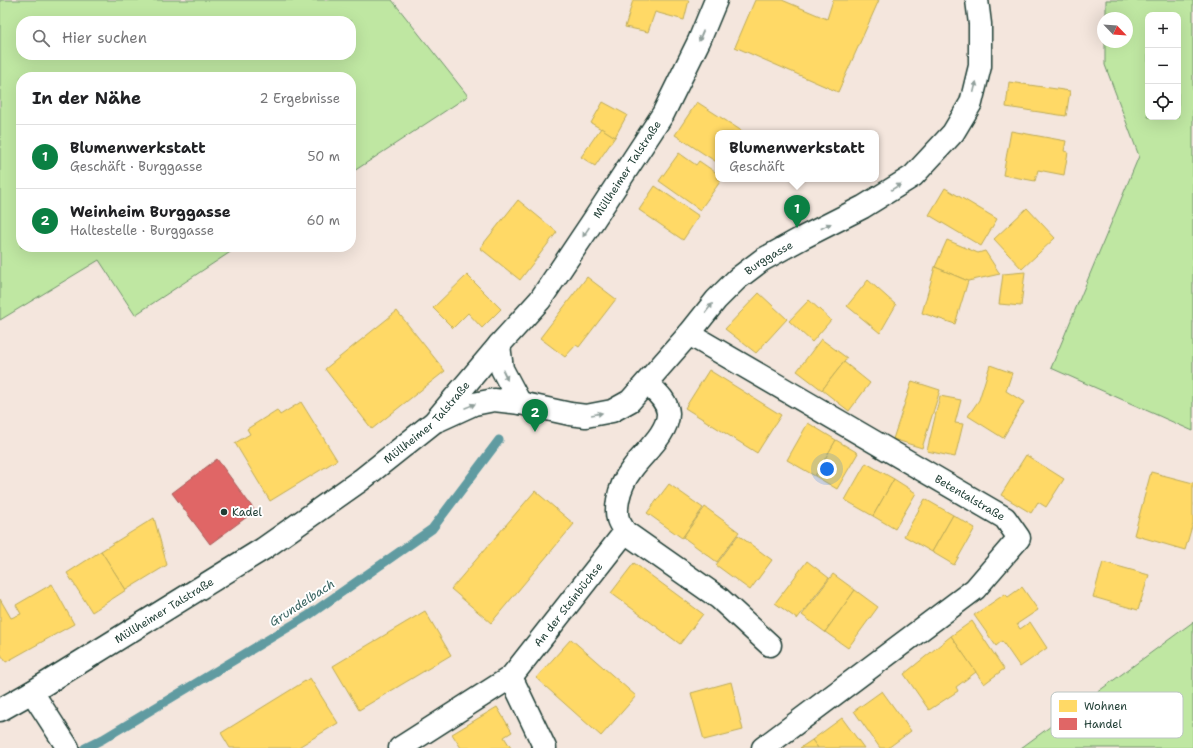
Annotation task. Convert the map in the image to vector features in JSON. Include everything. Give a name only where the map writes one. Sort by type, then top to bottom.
[{"type":"main road","name":"Müllheimer Talstraße","points":[[0,710],[32,692],[263,549],[361,480],[434,422],[540,300],[663,114],[699,41],[716,0]]},
{"type":"main road","name":"Burggasse","points":[[434,422],[474,404],[494,400],[520,403],[586,416],[612,411],[630,401],[689,334],[716,300],[737,279],[762,260],[863,207],[913,176],[953,133],[971,103],[980,66],[980,24],[977,0]]},
{"type":"main road","name":"Betentalstraße","points":[[689,334],[1005,518],[1019,538],[975,589],[764,748]]},
{"type":"main road","points":[[499,346],[502,369],[520,403]]},
{"type":"main road","points":[[647,383],[659,395],[665,404],[668,413],[665,425],[657,439],[624,481],[617,507],[618,519],[625,532],[719,598],[770,645]]},
{"type":"main road","name":"An der Steinbüchse","points":[[400,748],[511,677],[625,532]]},
{"type":"main road","points":[[511,677],[545,748]]},
{"type":"main road","points":[[32,692],[67,746]]},
{"type":"green space","points":[[0,0],[392,0],[468,96],[356,170],[356,72],[16,72],[16,252],[230,252],[135,315],[99,260],[0,320]]},
{"type":"green space","points":[[1106,0],[1193,0],[1193,431],[1051,368],[1139,156],[1105,65],[1105,48],[1133,48],[1133,12],[1106,12]]},
{"type":"green space","points":[[1193,622],[1193,748],[1021,748],[1051,726],[1051,738],[1183,738],[1183,692],[1097,692]]},
{"type":"building: Wohnen","points":[[633,0],[689,0],[684,20],[655,12],[648,32],[625,27]]},
{"type":"building: Wohnen","points":[[755,0],[782,0],[827,19],[833,0],[879,0],[838,92],[735,47]]},
{"type":"building: Wohnen","points":[[1009,82],[1070,91],[1066,116],[1006,107]]},
{"type":"building: Wohnen","points":[[603,102],[627,115],[615,137],[591,123]]},
{"type":"building: Wohnen","points":[[697,102],[740,130],[715,130],[715,161],[675,135]]},
{"type":"building: Wohnen","points":[[601,128],[615,137],[595,166],[581,157]]},
{"type":"building: Wohnen","points":[[1011,131],[1066,141],[1064,151],[1068,152],[1064,175],[1038,170],[1035,181],[1003,175]]},
{"type":"building: Wohnen","points":[[679,153],[696,165],[699,161],[715,172],[715,182],[720,182],[700,210],[659,181]]},
{"type":"building: Wohnen","points":[[655,186],[699,216],[683,240],[639,210]]},
{"type":"building: Wohnen","points":[[945,188],[997,219],[981,246],[929,215]]},
{"type":"building: Wohnen","points":[[518,200],[557,232],[520,280],[480,248]]},
{"type":"building: Wohnen","points":[[1027,208],[1055,238],[1022,269],[994,239]]},
{"type":"building: Wohnen","points":[[947,240],[978,253],[985,251],[1000,274],[968,281],[935,267]]},
{"type":"building: Wohnen","points":[[935,267],[968,281],[955,324],[922,313]]},
{"type":"building: Wohnen","points":[[1025,272],[1021,306],[999,304],[1003,274]]},
{"type":"building: Wohnen","points":[[467,275],[501,309],[482,328],[468,313],[453,328],[433,308]]},
{"type":"building: Wohnen","points":[[587,277],[616,299],[579,347],[576,345],[565,357],[540,338]]},
{"type":"building: Wohnen","points":[[868,280],[896,305],[880,333],[847,306]]},
{"type":"building: Wohnen","points":[[759,293],[787,319],[756,353],[725,329]]},
{"type":"building: Wohnen","points":[[809,300],[831,320],[812,342],[789,321]]},
{"type":"building: Wohnen","points":[[397,311],[445,371],[372,429],[325,369]]},
{"type":"building: Wohnen","points":[[821,339],[847,358],[822,390],[797,371]]},
{"type":"building: Wohnen","points":[[844,362],[870,383],[849,411],[822,390]]},
{"type":"building: Wohnen","points":[[990,365],[1012,373],[1006,391],[1024,402],[1003,438],[968,416],[979,400]]},
{"type":"building: Wohnen","points":[[709,370],[781,415],[757,453],[685,408]]},
{"type":"building: Wohnen","points":[[912,381],[940,390],[922,448],[893,439]]},
{"type":"building: Wohnen","points":[[940,396],[961,400],[955,423],[963,424],[955,457],[927,451]]},
{"type":"building: Wohnen","points":[[301,402],[337,460],[270,501],[235,443],[250,434],[247,429],[277,410],[280,415]]},
{"type":"building: Wohnen","points":[[808,423],[836,440],[815,476],[787,460]]},
{"type":"building: Wohnen","points":[[836,440],[858,453],[837,489],[815,476]]},
{"type":"building: Wohnen","points":[[1026,455],[1064,479],[1046,507],[1038,502],[1031,513],[1001,495]]},
{"type":"building: Wohnen","points":[[866,463],[894,479],[873,516],[845,500]]},
{"type":"building: Wohnen","points":[[1151,472],[1193,483],[1193,523],[1185,550],[1134,535]]},
{"type":"building: Wohnen","points":[[894,479],[916,493],[895,529],[873,516]]},
{"type":"building: Wohnen","points":[[669,484],[703,508],[682,538],[647,513]]},
{"type":"building: Wohnen","points":[[535,491],[574,524],[491,623],[451,589]]},
{"type":"building: Wohnen","points":[[925,499],[953,515],[932,552],[904,536]]},
{"type":"building: Wohnen","points":[[705,507],[739,532],[717,562],[683,537]]},
{"type":"building: Wohnen","points":[[953,515],[975,528],[954,565],[932,552]]},
{"type":"building: Wohnen","points":[[154,518],[167,565],[126,590],[101,551]]},
{"type":"building: Wohnen","points":[[738,535],[772,560],[750,590],[716,565]]},
{"type":"building: Wohnen","points":[[101,551],[126,590],[92,612],[67,573]]},
{"type":"building: Wohnen","points":[[807,561],[829,578],[797,619],[775,603]]},
{"type":"building: Wohnen","points":[[1103,562],[1149,575],[1138,610],[1093,597]]},
{"type":"building: Wohnen","points":[[634,563],[703,614],[680,644],[611,593]]},
{"type":"building: Wohnen","points":[[833,574],[855,590],[825,632],[802,615]]},
{"type":"building: Wohnen","points":[[52,584],[74,624],[6,662],[0,653],[0,599],[11,618],[21,614],[16,605]]},
{"type":"building: Wohnen","points":[[1022,587],[1038,610],[1017,624],[1020,629],[1030,622],[1047,648],[1020,667],[1002,641],[996,646],[974,615],[1005,594],[1008,597]]},
{"type":"building: Wohnen","points":[[855,590],[878,607],[848,648],[825,632]]},
{"type":"building: Wohnen","points":[[425,611],[451,655],[359,710],[333,666]]},
{"type":"building: Wohnen","points":[[972,621],[1004,669],[984,684],[951,636]]},
{"type":"building: Wohnen","points":[[951,636],[976,672],[956,687],[958,691],[929,710],[904,674]]},
{"type":"building: Wohnen","points":[[571,639],[636,696],[601,736],[536,678]]},
{"type":"building: Wohnen","points":[[310,678],[338,723],[297,748],[230,748],[221,733]]},
{"type":"building: Wohnen","points":[[731,682],[743,730],[704,740],[691,693]]},
{"type":"building: Wohnen","points":[[882,691],[911,731],[888,748],[880,748],[854,711]]},
{"type":"building: Wohnen","points":[[497,707],[512,732],[504,737],[511,748],[461,748],[452,734]]},
{"type":"building: Wohnen","points":[[842,718],[864,748],[818,748],[812,740]]},
{"type":"building: Wohnen","points":[[812,740],[818,748],[800,748]]},
{"type":"building: Handel","points":[[217,459],[255,511],[210,544],[172,493]]},
{"type":"waterway","name":"Grundelbach","points":[[85,748],[103,739],[309,615],[432,529],[499,440]]},
{"type":"place","name":"Blumenwerkstatt","points":[[797,228]]},
{"type":"place","name":"Weinheim Burggasse","points":[[535,432]]},
{"type":"place","name":"Kadel","points":[[224,512]]}]
